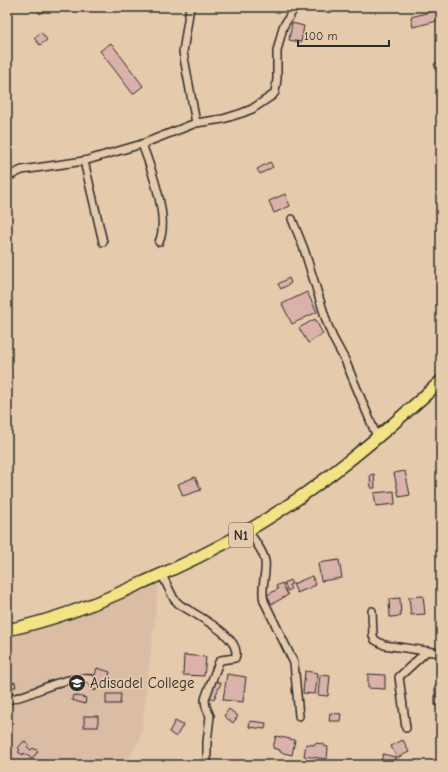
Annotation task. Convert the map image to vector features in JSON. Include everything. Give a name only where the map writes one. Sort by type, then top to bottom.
[{"type":"highway","name":"N1","points":[[7,630],[45,621],[87,608],[162,575],[248,531],[361,452],[441,381]]},
{"type":"street","points":[[190,7],[183,43],[183,58],[196,123]]},
{"type":"street","points":[[7,177],[22,170],[84,161],[142,144],[196,123],[223,119],[242,114],[252,109],[273,95],[275,92],[277,51],[283,27],[295,7]]},
{"type":"street","points":[[142,144],[158,191],[162,234],[159,242]]},
{"type":"street","points":[[84,161],[103,242]]},
{"type":"street","points":[[292,219],[304,249],[327,323],[345,360],[377,437]]},
{"type":"street","points":[[248,531],[262,553],[265,562],[262,591],[264,601],[294,663],[299,716]]},
{"type":"street","points":[[162,575],[174,599],[179,604],[226,635],[236,650],[235,658],[218,662],[204,700],[210,716],[207,742],[207,765]]},
{"type":"street","points":[[372,611],[373,636],[380,644],[441,653]]},
{"type":"street","points":[[406,728],[399,677],[427,651]]},
{"type":"street","points":[[7,700],[20,698],[51,685],[71,679],[91,679],[94,686]]},
{"type":"shaded area","name":"Adisadel College","points":[[159,581],[141,736],[125,765],[7,765],[7,631]]},
{"type":"building","points":[[34,7],[49,7],[40,14]]},
{"type":"building","points":[[441,9],[441,20],[413,27],[411,17]]},
{"type":"building","points":[[292,23],[304,26],[301,42],[289,40]]},
{"type":"building","points":[[41,32],[47,40],[40,45],[34,38]]},
{"type":"building","points":[[111,43],[143,86],[133,94],[100,51]]},
{"type":"building","points":[[441,61],[441,83],[434,64]]},
{"type":"building","points":[[270,162],[273,167],[260,174],[257,169]]},
{"type":"building","points":[[285,194],[290,206],[274,213],[269,201]]},
{"type":"building","points":[[289,278],[291,283],[281,289],[278,284]]},
{"type":"building","points":[[307,292],[317,312],[292,324],[282,304]]},
{"type":"building","points":[[315,319],[323,334],[308,343],[299,328]]},
{"type":"building","points":[[405,471],[410,495],[399,497],[394,473]]},
{"type":"building","points":[[374,474],[375,488],[371,488],[370,475]]},
{"type":"building","points":[[195,477],[201,490],[183,496],[178,484]]},
{"type":"building","points":[[394,491],[395,504],[376,506],[374,493]]},
{"type":"building","points":[[339,560],[342,578],[321,581],[318,563]]},
{"type":"building","points":[[312,576],[316,585],[297,593],[293,584]]},
{"type":"building","points":[[290,580],[292,584],[289,585],[291,589],[288,591],[284,583]]},
{"type":"building","points":[[282,583],[288,595],[272,604],[267,595],[278,589],[276,586]]},
{"type":"building","points":[[423,596],[425,614],[411,615],[409,597]]},
{"type":"building","points":[[400,598],[401,616],[390,617],[389,599]]},
{"type":"building","points":[[184,655],[206,657],[204,676],[183,675]]},
{"type":"building","points":[[97,668],[110,672],[107,683],[94,679]]},
{"type":"building","points":[[305,671],[318,673],[315,694],[303,693]]},
{"type":"building","points":[[10,674],[11,683],[15,682],[16,687],[12,687],[13,694],[7,695],[7,675]]},
{"type":"building","points":[[227,674],[246,677],[243,702],[223,700]]},
{"type":"building","points":[[368,674],[385,675],[385,689],[368,688]]},
{"type":"building","points":[[320,675],[330,676],[328,696],[318,695]]},
{"type":"building","points":[[213,680],[221,683],[214,699],[206,696]]},
{"type":"building","points":[[435,686],[441,686],[441,705],[435,705]]},
{"type":"building","points":[[106,694],[121,694],[120,704],[106,704]]},
{"type":"building","points":[[73,695],[86,698],[85,704],[72,700]]},
{"type":"building","points":[[229,709],[238,716],[233,723],[224,716]]},
{"type":"building","points":[[330,713],[341,714],[340,721],[329,721]]},
{"type":"building","points":[[84,716],[98,716],[98,727],[84,727]]},
{"type":"building","points":[[175,721],[183,725],[176,737],[169,732]]},
{"type":"building","points":[[250,721],[266,723],[265,729],[249,727]]},
{"type":"building","points":[[276,736],[295,740],[292,755],[280,752],[280,750],[273,748]]},
{"type":"building","points":[[403,740],[409,752],[397,758],[391,746]]},
{"type":"building","points":[[24,741],[29,745],[27,747],[31,750],[33,748],[38,751],[32,759],[24,753],[23,755],[18,752],[20,750],[18,748]]},
{"type":"building","points":[[315,743],[324,744],[324,746],[328,747],[327,759],[304,756],[306,744],[314,745]]},
{"type":"building","points":[[383,754],[395,757],[393,765],[380,765]]},
{"type":"place","name":"Adisadel College","points":[[77,683]]}]
